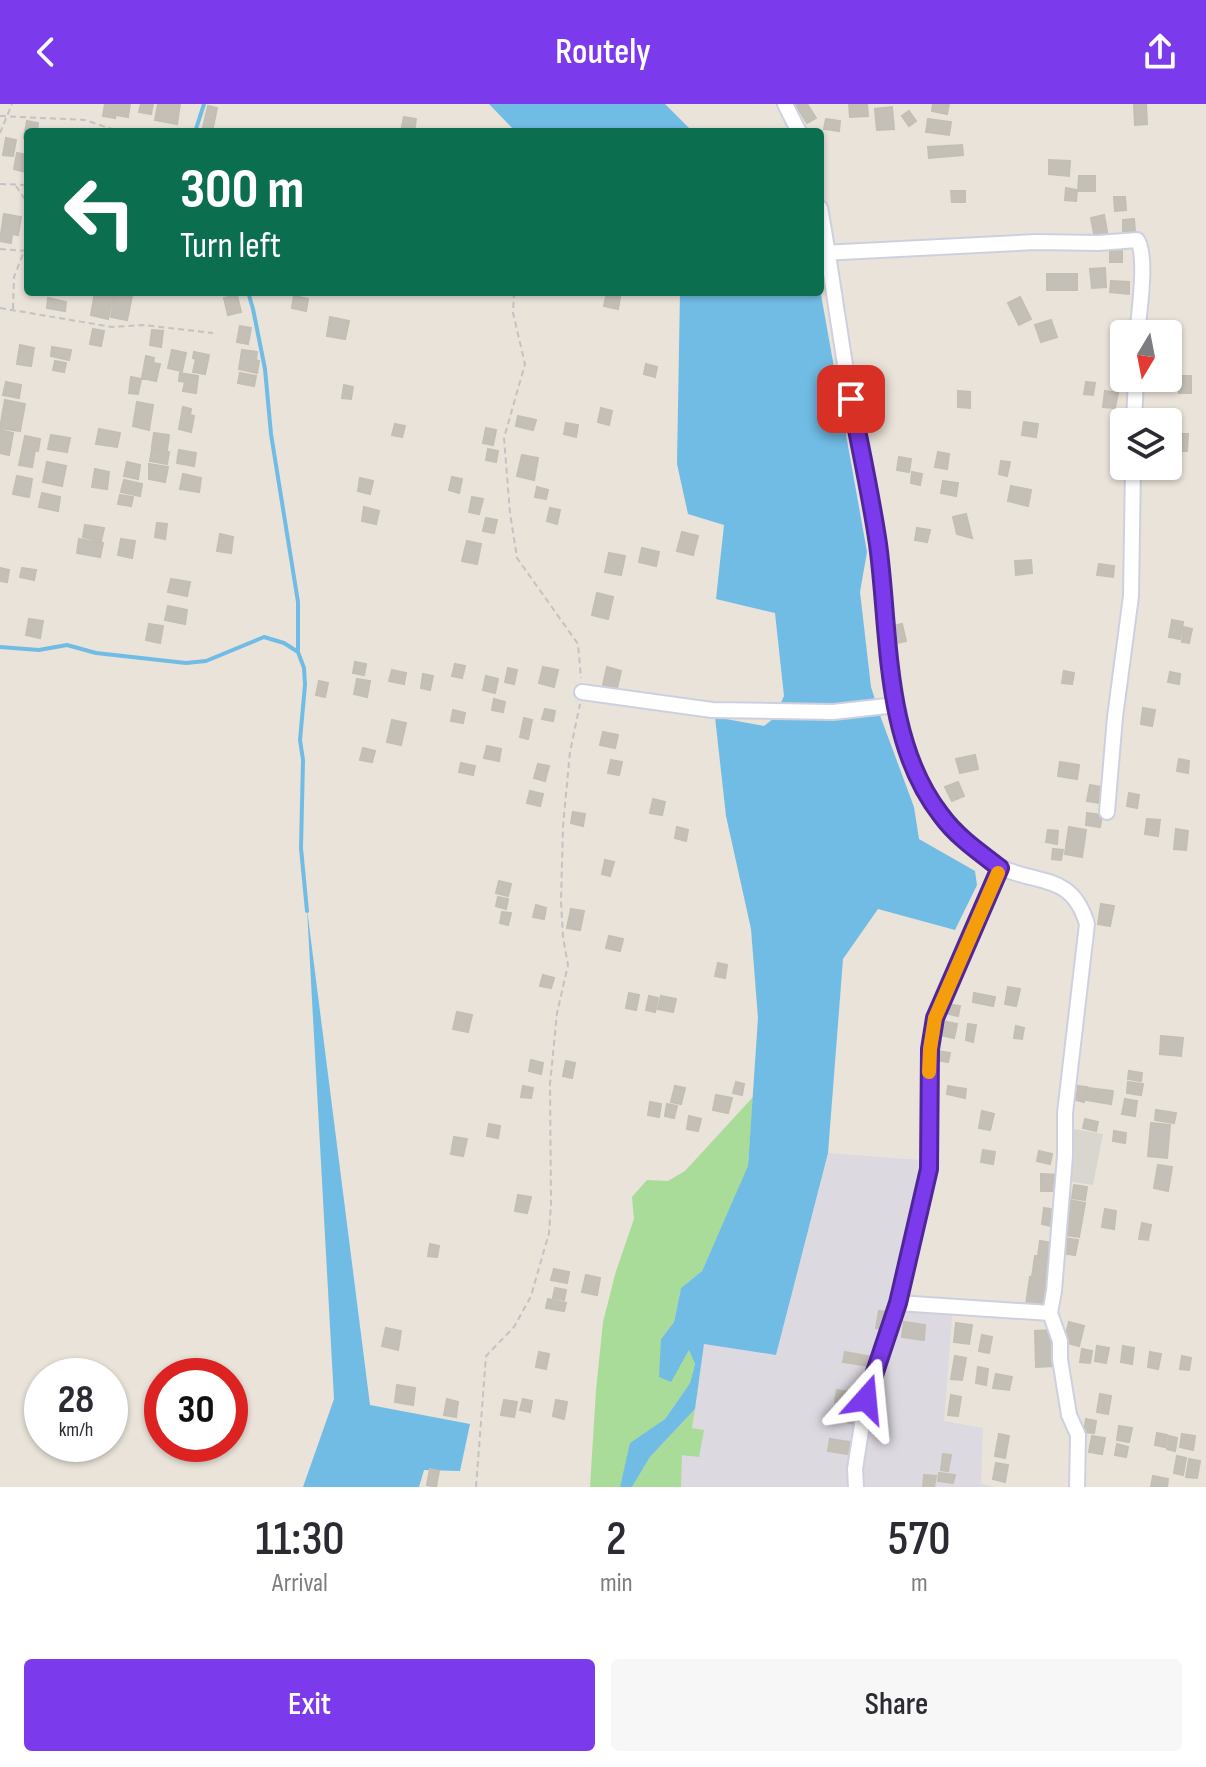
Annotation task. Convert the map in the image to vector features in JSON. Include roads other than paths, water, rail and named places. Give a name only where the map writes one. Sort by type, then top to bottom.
[{"type":"street","points":[[785,104],[797,128]]},
{"type":"street","points":[[1077,1487],[1078,1435],[1069,1415],[1060,1341],[1050,1313],[1065,1156],[1065,1113],[1087,924],[1082,909],[1068,891],[1052,882],[1000,868],[965,842],[941,816],[923,789],[907,749],[896,705],[878,544],[824,253],[1137,240],[1141,246],[1142,279],[1138,320]]},
{"type":"street","points":[[1107,812],[1115,717],[1131,596],[1133,480]]},
{"type":"street","points":[[582,692],[712,710],[833,712],[896,705]]},
{"type":"street","points":[[856,1487],[855,1469],[866,1399],[898,1303],[929,1169],[930,1049],[935,1018],[1000,868]]},
{"type":"street","points":[[898,1303],[1050,1313]]},
{"type":"water","points":[[489,104],[665,104],[689,128],[512,128]]},
{"type":"water","points":[[680,296],[821,296],[867,552],[860,592],[871,687],[914,807],[919,839],[975,871],[977,885],[955,930],[878,909],[843,959],[828,1153],[776,1355],[704,1344],[695,1409],[650,1457],[632,1487],[620,1487],[630,1443],[665,1419],[690,1383],[695,1364],[689,1350],[671,1382],[659,1377],[661,1339],[674,1322],[681,1288],[702,1271],[748,1166],[758,1018],[751,929],[726,816],[715,717],[764,726],[774,718],[784,696],[775,613],[716,599],[724,525],[688,514],[677,464]]},
{"type":"water","points":[[307,909],[370,1405],[470,1424],[460,1471],[424,1470],[419,1487],[303,1487],[334,1399]]},
{"type":"waterway","points":[[196,128],[204,104]]},
{"type":"waterway","points":[[249,296],[265,369],[271,434],[298,602],[298,652]]},
{"type":"waterway","points":[[0,647],[39,650],[67,645],[96,653],[186,663],[206,661],[264,637],[284,643],[298,652],[304,668],[305,685],[300,740],[303,760],[301,848],[307,911]]}]
